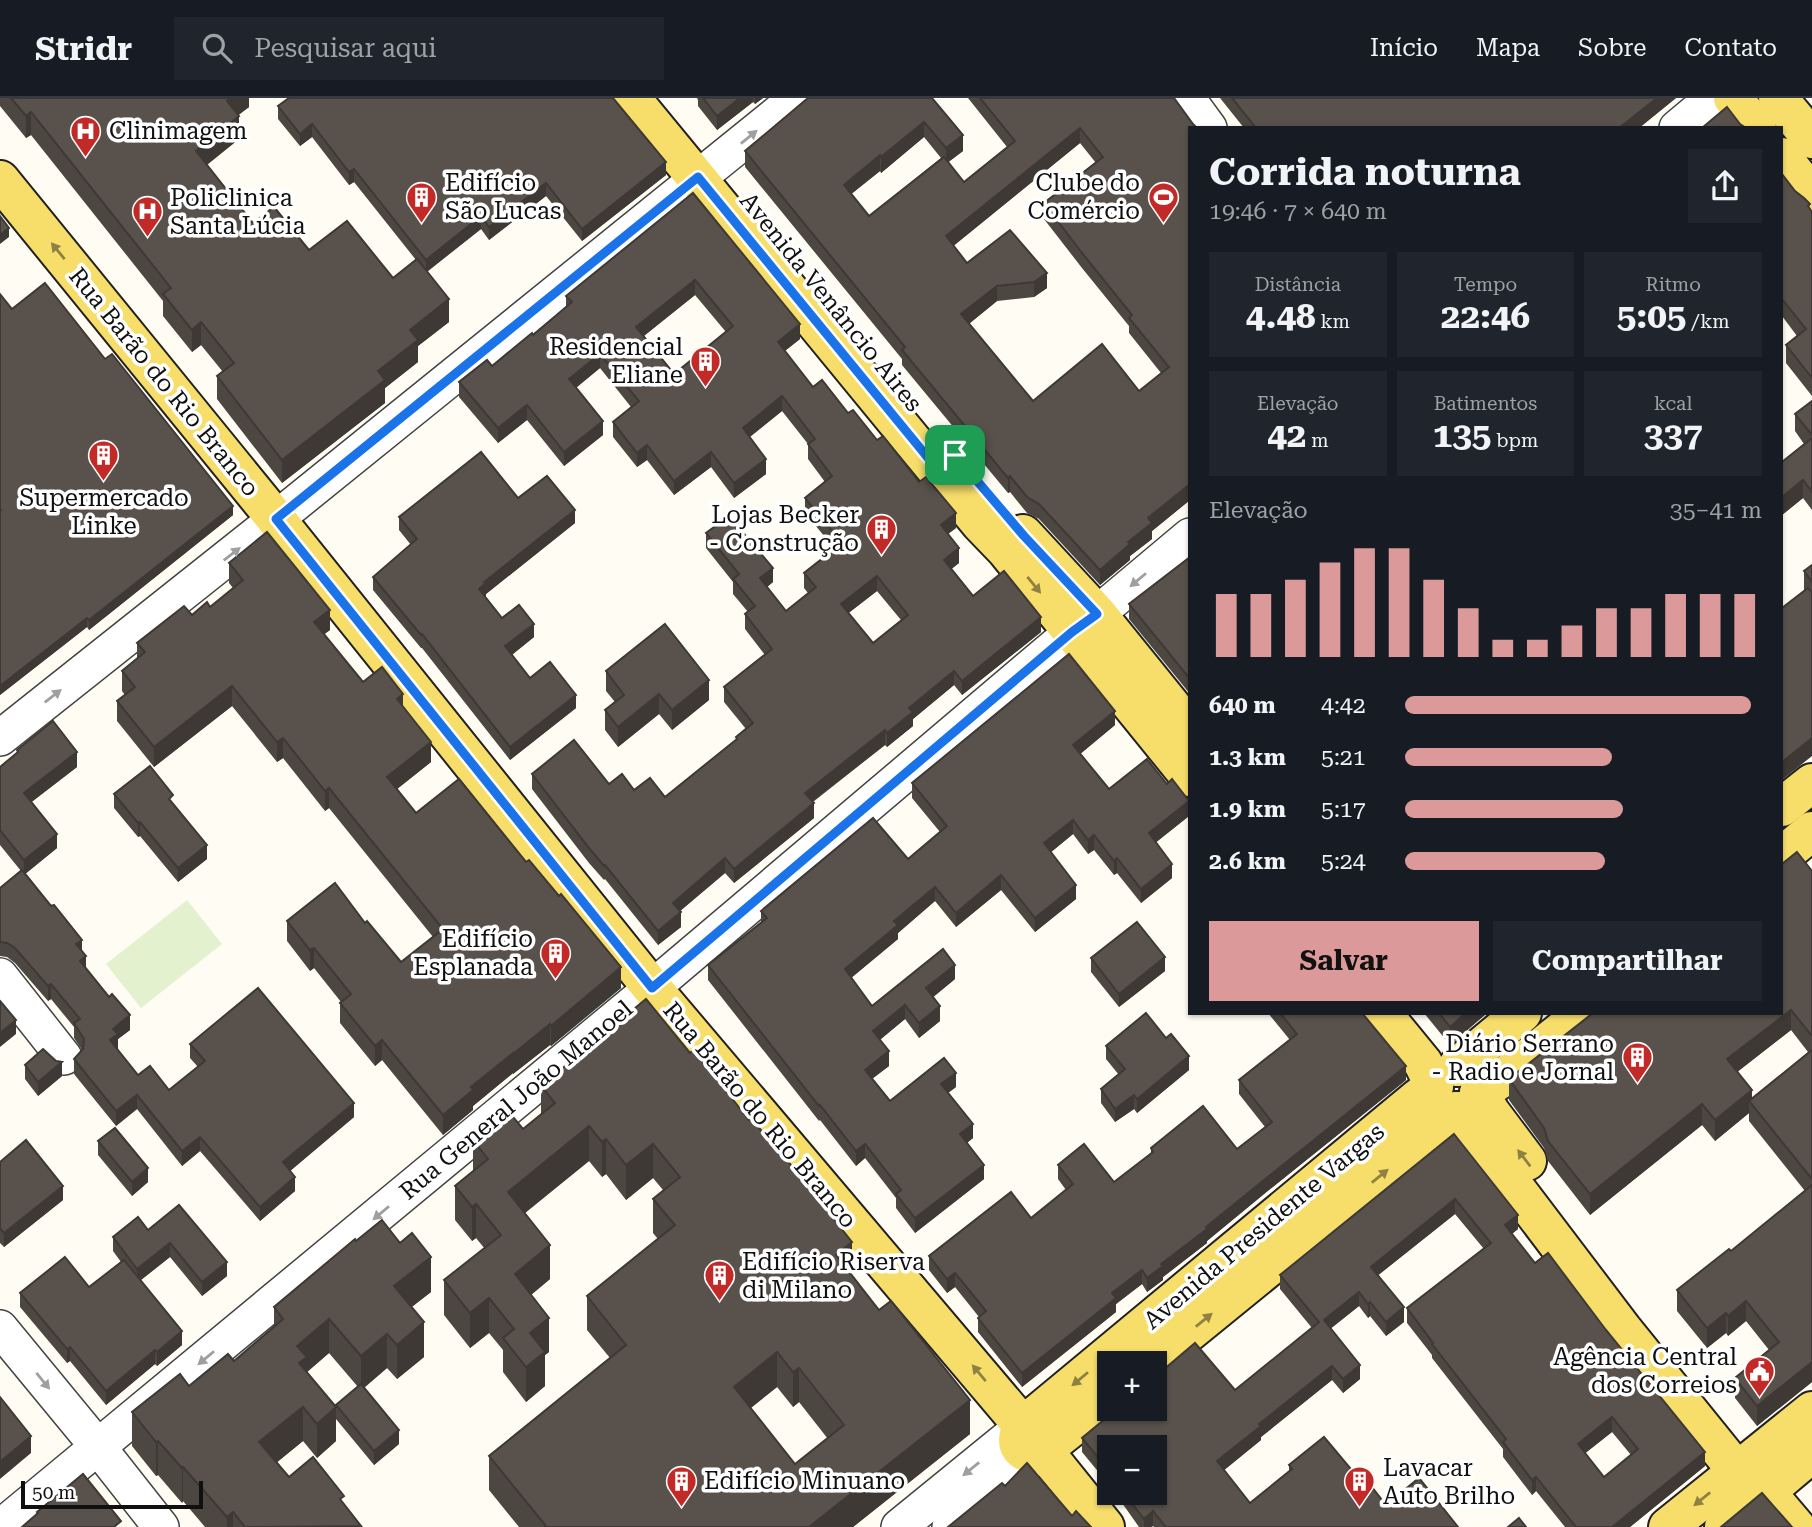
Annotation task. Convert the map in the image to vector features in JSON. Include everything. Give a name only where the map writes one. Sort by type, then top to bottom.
[{"type":"main road","name":"Avenida Venâncio Aires","points":[[631,98],[708,170]]},
{"type":"main road","name":"Avenida Venâncio Aires","points":[[663,98],[708,170],[947,462],[981,523],[1015,543],[1147,700],[1188,774]]},
{"type":"main road","points":[[1733,98],[1755,126]]},
{"type":"main road","points":[[1778,98],[1812,138]]},
{"type":"main road","points":[[1783,158],[1812,195]]},
{"type":"main road","name":"Rua Barão do Rio Branco","points":[[0,180],[652,988],[1033,1438],[1105,1527]]},
{"type":"main road","name":"Avenida Venâncio Aires","points":[[1147,700],[1188,728]]},
{"type":"main road","points":[[1783,806],[1812,783]]},
{"type":"main road","points":[[1384,1015],[1423,1063],[1457,1089]]},
{"type":"main road","points":[[1416,1015],[1457,1089],[1633,1323],[1768,1490]]},
{"type":"main road","name":"Avenida Presidente Vargas","points":[[1166,1351],[1442,1126],[1457,1089],[1520,1015]]},
{"type":"main road","name":"Avenida Presidente Vargas","points":[[1033,1438],[1406,1108],[1508,1074],[1582,1015]]},
{"type":"main road","name":"Avenida Presidente Vargas","points":[[1033,1438],[1097,1404]]},
{"type":"main road","points":[[1668,1527],[1768,1490],[1812,1411]]},
{"type":"main road","points":[[1724,1527],[1812,1452]]},
{"type":"street","points":[[0,738],[797,98]]},
{"type":"street","points":[[1186,98],[1207,126]]},
{"type":"street","points":[[1679,126],[1713,98]]},
{"type":"street","name":"Rua General João Manoel","points":[[1,1527],[652,988],[1188,538]]},
{"type":"street","points":[[0,976],[64,1057]]},
{"type":"street","points":[[0,1328],[161,1527]]},
{"type":"street","name":"Avenida Presidente Vargas","points":[[899,1527],[1033,1438]]},
{"type":"street","name":"Avenida Presidente Vargas","points":[[950,1527],[1033,1438]]},
{"type":"green space","points":[[187,900],[222,944],[141,1008],[106,964]]},
{"type":"building","points":[[11,98],[231,98],[227,101],[239,116],[196,151],[253,223],[274,207],[309,250],[347,221],[393,278],[417,259],[449,299],[410,330],[418,340],[378,371],[385,380],[282,460],[217,376],[234,363],[201,322],[192,330],[163,294],[171,288],[31,112],[26,116]]},
{"type":"building","points":[[289,98],[613,98],[666,162],[582,229],[546,183],[489,227],[481,216],[426,260],[354,169],[349,172],[312,124],[300,134],[278,106]]},
{"type":"building","points":[[703,98],[740,98],[717,116]]},
{"type":"building","points":[[808,98],[932,98],[963,135],[946,148],[924,122],[844,185],[869,216],[944,157],[964,182],[1015,141],[980,98],[1174,98],[1195,126],[1188,126],[1188,486],[1148,518],[1152,523],[1128,542],[1130,544],[1100,570],[1039,504],[1027,497],[1010,476],[1008,478],[902,350],[905,347],[745,151]],"holes":[[[1080,128],[1103,157],[1044,203],[1132,315],[1129,318],[1169,367],[1139,391],[1102,344],[1033,401],[961,314],[997,286],[1034,282],[1047,273],[1010,230],[967,263],[946,236]]]},
{"type":"building","points":[[1232,98],[1657,98],[1622,126],[1254,126]]},
{"type":"building","points":[[1727,107],[1743,126],[1704,126]]},
{"type":"building","points":[[1783,175],[1810,204],[1808,206],[1812,212],[1812,378],[1786,345],[1806,329],[1783,300]]},
{"type":"building","points":[[693,193],[800,324],[778,342],[813,387],[822,380],[848,413],[853,410],[877,440],[883,436],[919,482],[926,477],[956,513],[941,525],[959,548],[944,560],[973,596],[1004,571],[1041,617],[962,681],[954,671],[909,708],[913,712],[887,733],[885,730],[805,793],[814,803],[734,869],[725,858],[673,903],[681,912],[658,931],[532,774],[574,740],[609,784],[622,774],[634,790],[650,778],[665,797],[753,723],[724,687],[772,649],[745,614],[755,606],[733,579],[739,574],[706,533],[729,516],[773,568],[760,578],[786,611],[816,587],[804,573],[842,543],[805,498],[832,476],[808,444],[815,439],[782,396],[743,428],[766,459],[734,483],[711,452],[674,481],[647,445],[637,453],[613,422],[639,401],[600,354],[569,379],[603,421],[564,452],[527,405],[498,428],[459,382],[487,360],[492,366],[532,333],[533,335],[572,302],[566,296]],"holes":[[[695,280],[733,326],[674,374],[636,327]],[[877,576],[908,615],[873,643],[841,604]]]},
{"type":"building","points":[[0,216],[9,228],[0,235]]},
{"type":"building","name":"Supermercado Linke","points":[[45,283],[105,359],[112,354],[233,506],[89,620],[87,618],[0,686],[0,294],[12,309]]},
{"type":"building","points":[[1812,401],[1812,435],[1795,414]]},
{"type":"building","points":[[1812,438],[1812,492],[1803,480],[1783,496],[1783,461]]},
{"type":"building","points":[[481,452],[518,498],[547,476],[575,510],[484,582],[486,583],[479,589],[502,618],[519,605],[534,624],[505,646],[530,678],[550,662],[576,695],[510,747],[422,634],[373,577],[417,539],[399,517]]},
{"type":"building","points":[[267,532],[330,610],[314,622],[363,682],[382,667],[403,694],[397,699],[431,742],[387,777],[416,813],[459,779],[526,862],[529,860],[559,896],[561,894],[621,967],[551,1026],[550,1024],[471,1087],[473,1090],[443,1115],[382,1040],[375,1046],[340,1003],[351,994],[314,948],[310,950],[287,921],[335,883],[365,923],[367,921],[401,962],[443,929],[329,788],[325,791],[283,738],[277,742],[232,686],[154,747],[117,701],[135,687],[122,671],[145,652],[137,643],[184,606],[192,615],[207,602],[210,607],[243,580],[229,563]]},
{"type":"building","points":[[1188,559],[1188,677],[1129,604]]},
{"type":"building","points":[[1812,565],[1812,582],[1804,571]]},
{"type":"building","points":[[1808,588],[1812,593],[1812,738],[1783,761],[1783,607]]},
{"type":"building","points":[[665,624],[709,680],[672,710],[659,694],[618,727],[605,710],[624,695],[606,671]]},
{"type":"building","points":[[1069,654],[1115,711],[1073,745],[1109,789],[1147,759],[1167,784],[1172,779],[1188,800],[1149,833],[1172,864],[1141,889],[1117,858],[1114,861],[1094,835],[1088,840],[1073,820],[1044,843],[1076,885],[1035,918],[1001,875],[956,913],[935,887],[894,921],[898,925],[845,969],[872,1006],[943,949],[955,965],[926,988],[940,1006],[919,1023],[905,1005],[873,1031],[889,1051],[865,1070],[890,1101],[944,1058],[956,1073],[941,1084],[973,1124],[960,1134],[984,1165],[915,1218],[896,1194],[901,1190],[865,1144],[856,1151],[708,965],[767,918],[761,911],[873,818],[908,859],[947,826],[912,783]]},
{"type":"building","points":[[53,721],[77,752],[24,793],[57,834],[24,860],[0,830],[0,767]]},
{"type":"building","points":[[150,766],[173,795],[169,799],[207,845],[178,868],[114,794]]},
{"type":"building","points":[[1797,852],[1812,871],[1812,1036],[1791,1010],[1727,1059],[1752,1090],[1715,1120],[1702,1104],[1590,1194],[1548,1141],[1544,1128],[1509,1079],[1590,1015],[1783,1015],[1783,863]]},
{"type":"building","points":[[22,870],[82,940],[76,944],[86,956],[80,961],[109,997],[112,994],[130,1015],[113,1029],[118,1034],[110,1040],[138,1075],[150,1066],[169,1090],[205,1061],[190,1044],[258,988],[354,1103],[283,1162],[295,1177],[260,1207],[200,1137],[182,1151],[137,1095],[116,1111],[74,1059],[83,1049],[84,1039],[74,1023],[80,1019],[51,984],[48,986],[15,948],[0,942],[0,888]]},
{"type":"building","points":[[1137,922],[1165,957],[1119,994],[1091,958]]},
{"type":"building","points":[[646,999],[690,1053],[694,1049],[708,1067],[710,1065],[726,1085],[723,1087],[749,1120],[751,1118],[775,1145],[852,1242],[836,1255],[879,1310],[891,1301],[970,1400],[809,1527],[544,1527],[546,1526],[489,1456],[626,1345],[587,1296],[675,1225],[653,1199],[680,1177],[653,1144],[626,1165],[606,1139],[602,1142],[589,1126],[508,1192],[550,1245],[515,1274],[549,1318],[530,1333],[545,1352],[526,1367],[503,1338],[514,1329],[489,1298],[470,1313],[444,1280],[501,1235],[476,1204],[472,1207],[455,1186],[488,1159],[473,1140],[508,1111],[523,1129],[555,1103],[541,1086]],"holes":[[[777,1352],[793,1372],[799,1368],[844,1425],[795,1464],[734,1387]]]},
{"type":"building","points":[[0,1001],[16,1020],[0,1033]]},
{"type":"building","points":[[1146,1013],[1166,1038],[1171,1034],[1189,1056],[1137,1099],[1134,1095],[1115,1109],[1101,1089],[1125,1069],[1106,1046]]},
{"type":"building","points":[[1282,1015],[1364,1015],[1406,1066],[1161,1264],[1163,1266],[1147,1278],[1142,1270],[1112,1293],[1116,1298],[1022,1373],[978,1318],[986,1311],[955,1273],[947,1279],[929,1256],[1011,1192],[1031,1218],[1073,1184],[1058,1165],[1084,1144],[1114,1182],[1153,1152],[1151,1148],[1203,1106],[1237,1149],[1272,1122],[1239,1080],[1297,1034]]},
{"type":"building","points":[[1441,1015],[1464,1015],[1450,1027]]},
{"type":"building","points":[[43,1049],[56,1061],[62,1062],[38,1082],[25,1065]]},
{"type":"building","points":[[1812,1050],[1812,1179],[1749,1101]]},
{"type":"building","points":[[115,1128],[148,1168],[132,1182],[98,1141]]},
{"type":"building","points":[[1454,1134],[1518,1215],[1505,1225],[1535,1263],[1548,1253],[1606,1330],[1705,1452],[1612,1527],[1576,1527],[1536,1477],[1532,1480],[1503,1442],[1506,1439],[1407,1308],[1491,1243],[1455,1199],[1371,1267],[1404,1307],[1386,1322],[1359,1292],[1324,1320],[1360,1365],[1343,1379],[1332,1366],[1217,1461],[1250,1503],[1292,1469],[1289,1465],[1324,1437],[1360,1480],[1364,1477],[1386,1505],[1419,1478],[1458,1527],[1166,1527],[1153,1511],[1144,1519],[1133,1505],[1167,1505],[1167,1435],[1097,1435],[1097,1456],[1082,1438],[1103,1421],[1167,1421],[1167,1367],[1195,1343],[1235,1390],[1319,1322],[1280,1275]],"holes":[[[1612,1417],[1638,1449],[1604,1477],[1578,1444]]]},
{"type":"building","points":[[26,1140],[63,1186],[4,1233],[0,1228],[0,1162]]},
{"type":"building","points":[[1812,1185],[1812,1362],[1757,1406],[1735,1378],[1779,1342],[1746,1301],[1707,1328],[1677,1290],[1729,1249],[1731,1251]]},
{"type":"building","points":[[179,1205],[227,1262],[202,1282],[170,1243],[137,1269],[113,1237],[138,1217],[148,1230]]},
{"type":"building","points":[[382,1220],[400,1243],[412,1233],[431,1257],[394,1286],[424,1322],[397,1345],[387,1334],[361,1356],[329,1319],[297,1346],[307,1357],[299,1363],[336,1407],[317,1424],[303,1407],[259,1442],[289,1477],[313,1457],[344,1496],[340,1499],[361,1526],[245,1527],[233,1512],[227,1517],[183,1467],[156,1442],[132,1412],[180,1374],[189,1386],[228,1354],[234,1361],[283,1319],[274,1307],[355,1239],[356,1241]]},
{"type":"building","points":[[65,1257],[89,1287],[124,1260],[182,1331],[106,1391],[20,1293]]},
{"type":"building","points":[[361,1384],[399,1430],[374,1451],[336,1405]]},
{"type":"building","points":[[0,1397],[31,1436],[0,1462]]},
{"type":"building","points":[[1027,1463],[1072,1516],[1076,1511],[1091,1527],[948,1527],[1002,1483],[1005,1486]]},
{"type":"building","points":[[83,1474],[121,1521],[114,1527],[22,1527],[37,1512]]},
{"type":"building","points":[[1762,1493],[1792,1527],[1721,1527]]},
{"type":"building","points":[[1519,1518],[1526,1527],[1508,1527]]},
{"type":"place","name":"Clinimagem","points":[[86,158]]},
{"type":"place","name":"Edifício São Lucas","points":[[422,224]]},
{"type":"place","name":"Clube do Comércio","points":[[1163,224]]},
{"type":"place","name":"Policlinica Santa Lúcia","points":[[147,239]]},
{"type":"place","name":"Residencial Eliane","points":[[706,388]]},
{"type":"place","name":"Supermercado Linke","points":[[104,483]]},
{"type":"place","name":"Lojas Becker - Construção","points":[[882,556]]},
{"type":"place","name":"Edifício Esplanada","points":[[556,980]]},
{"type":"place","name":"Diário Serrano - Radio e Jornal","points":[[1637,1085]]},
{"type":"place","name":"Edifício Riserva di Milano","points":[[719,1303]]},
{"type":"place","name":"Agência Central dos Correios","points":[[1760,1398]]},
{"type":"place","name":"Edifício Minuano","points":[[681,1508]]},
{"type":"place","name":"Lavacar Auto Brilho","points":[[1360,1509]]},
{"type":"route","points":[[698,177],[938,470],[955,455],[1024,536],[1097,614],[1072,632],[652,988],[276,519],[698,177]]}]
